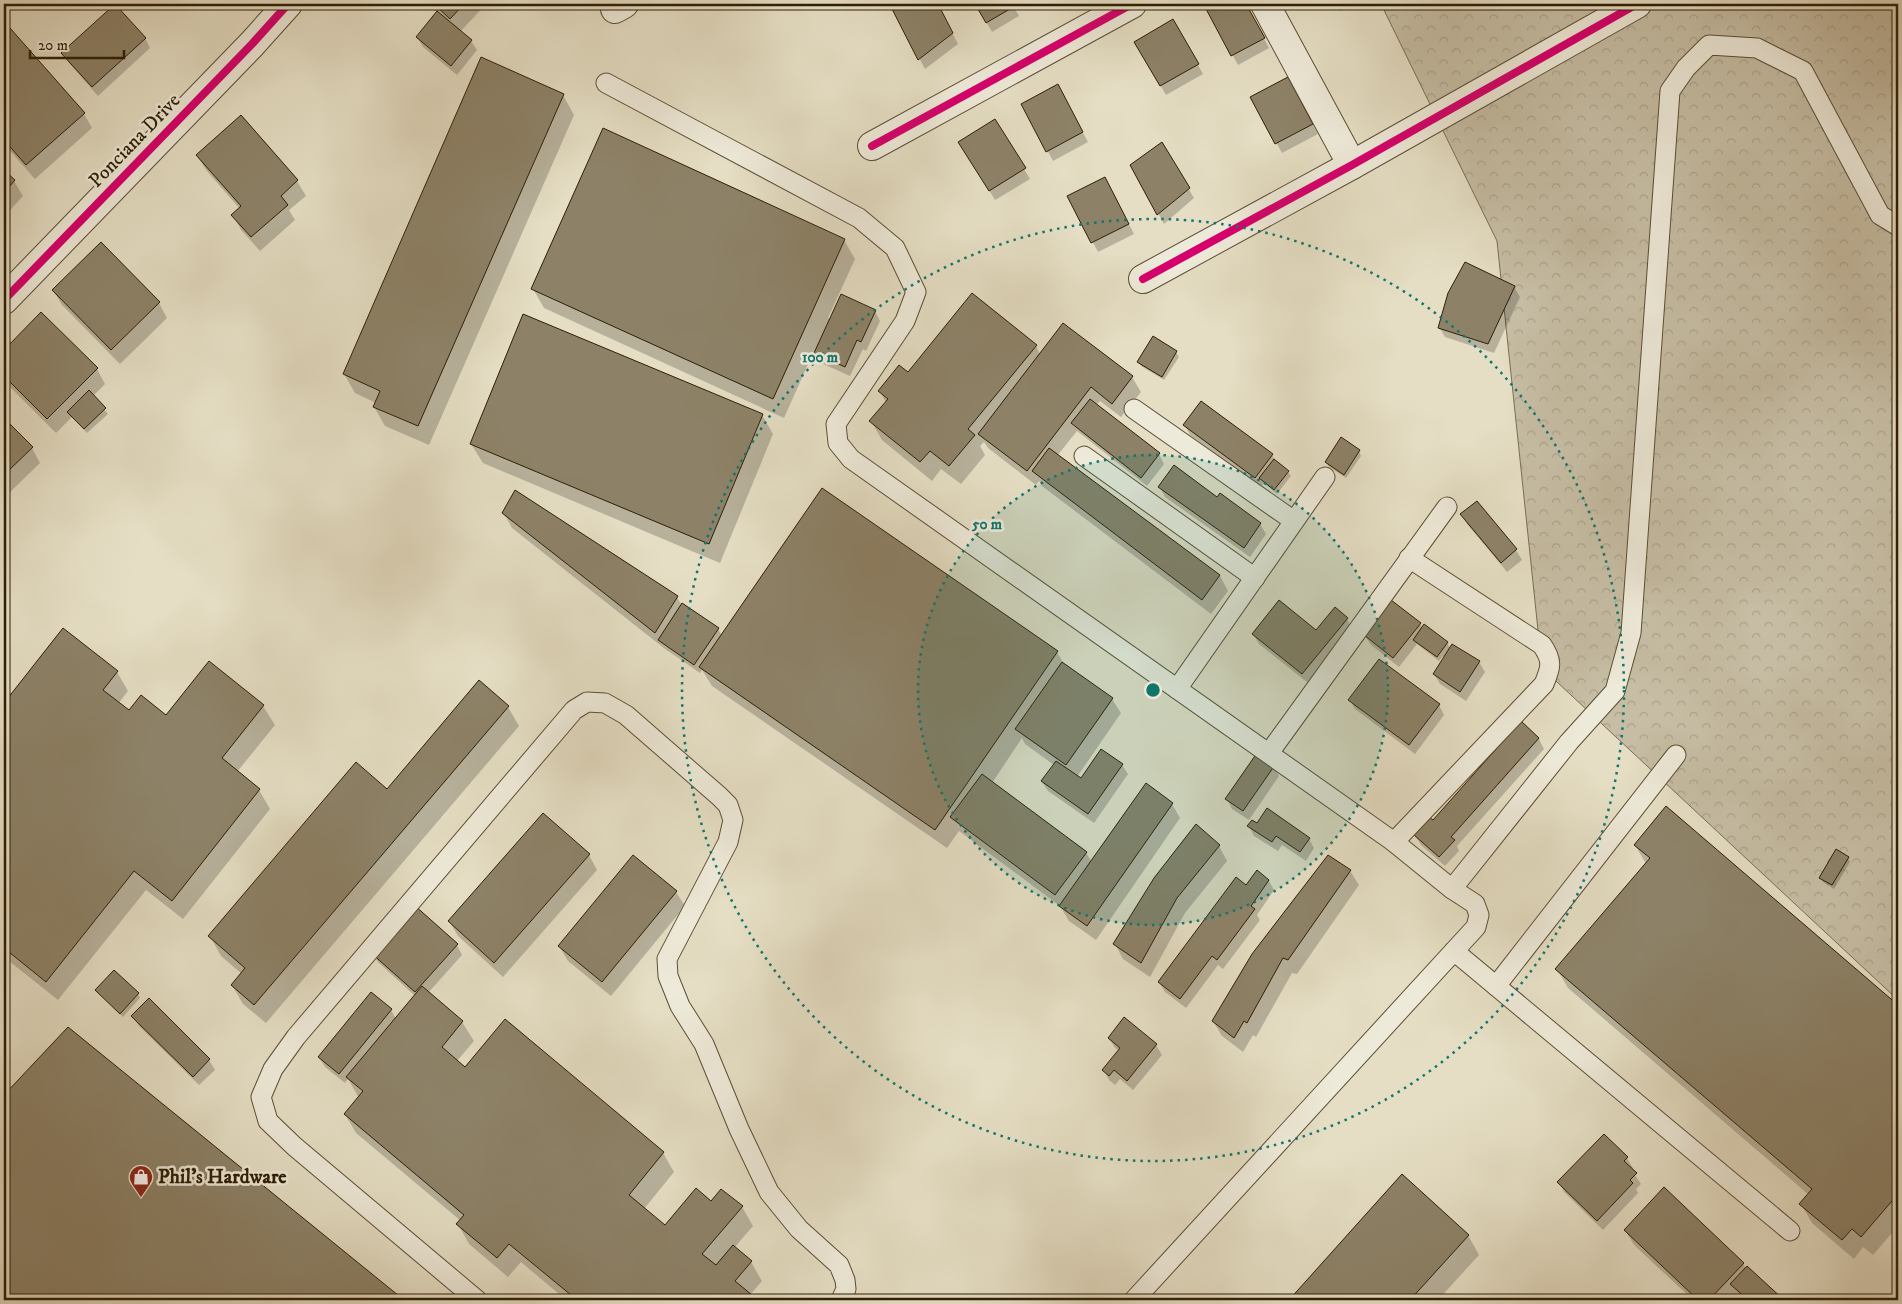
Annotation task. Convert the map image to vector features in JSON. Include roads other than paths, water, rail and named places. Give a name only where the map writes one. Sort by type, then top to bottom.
[{"type":"street","name":"Ponciana Drive","points":[[4,300],[252,44],[288,4]]},
{"type":"street","points":[[872,146],[1132,4]]},
{"type":"street","points":[[1265,4],[1352,165]]},
{"type":"street","points":[[1143,279],[1352,165],[1637,4]]},
{"type":"lane","points":[[1452,888],[1569,742],[1615,691],[1627,650],[1631,633],[1670,91],[1686,68],[1709,46],[1757,48],[1803,71],[1880,215],[1898,226]]},
{"type":"lane","points":[[606,84],[859,218],[896,248],[916,292],[905,321],[836,424],[838,443],[850,458],[1394,842],[1475,904],[1479,915],[1476,927],[1134,1300]]},
{"type":"lane","points":[[1134,409],[1294,521]]},
{"type":"lane","points":[[1084,456],[1255,578]]},
{"type":"lane","points":[[1177,689],[1325,477]]},
{"type":"lane","points":[[1269,753],[1447,506]]},
{"type":"lane","points":[[1394,842],[1544,684],[1550,670],[1550,656],[1542,645],[1409,558]]},
{"type":"lane","points":[[477,1300],[294,1146],[268,1121],[261,1097],[273,1069],[296,1037],[574,710],[587,702],[605,703],[626,715],[728,805],[733,820],[728,842],[667,959],[668,976],[680,1006],[704,1044],[735,1121],[769,1192],[799,1229],[838,1265],[845,1280],[846,1289],[841,1300]]},
{"type":"lane","points":[[1496,986],[1676,755]]},
{"type":"lane","points":[[1454,951],[1790,1230]]},
{"type":"place","name":"Phil's Hardware","points":[[141,1198]]}]
